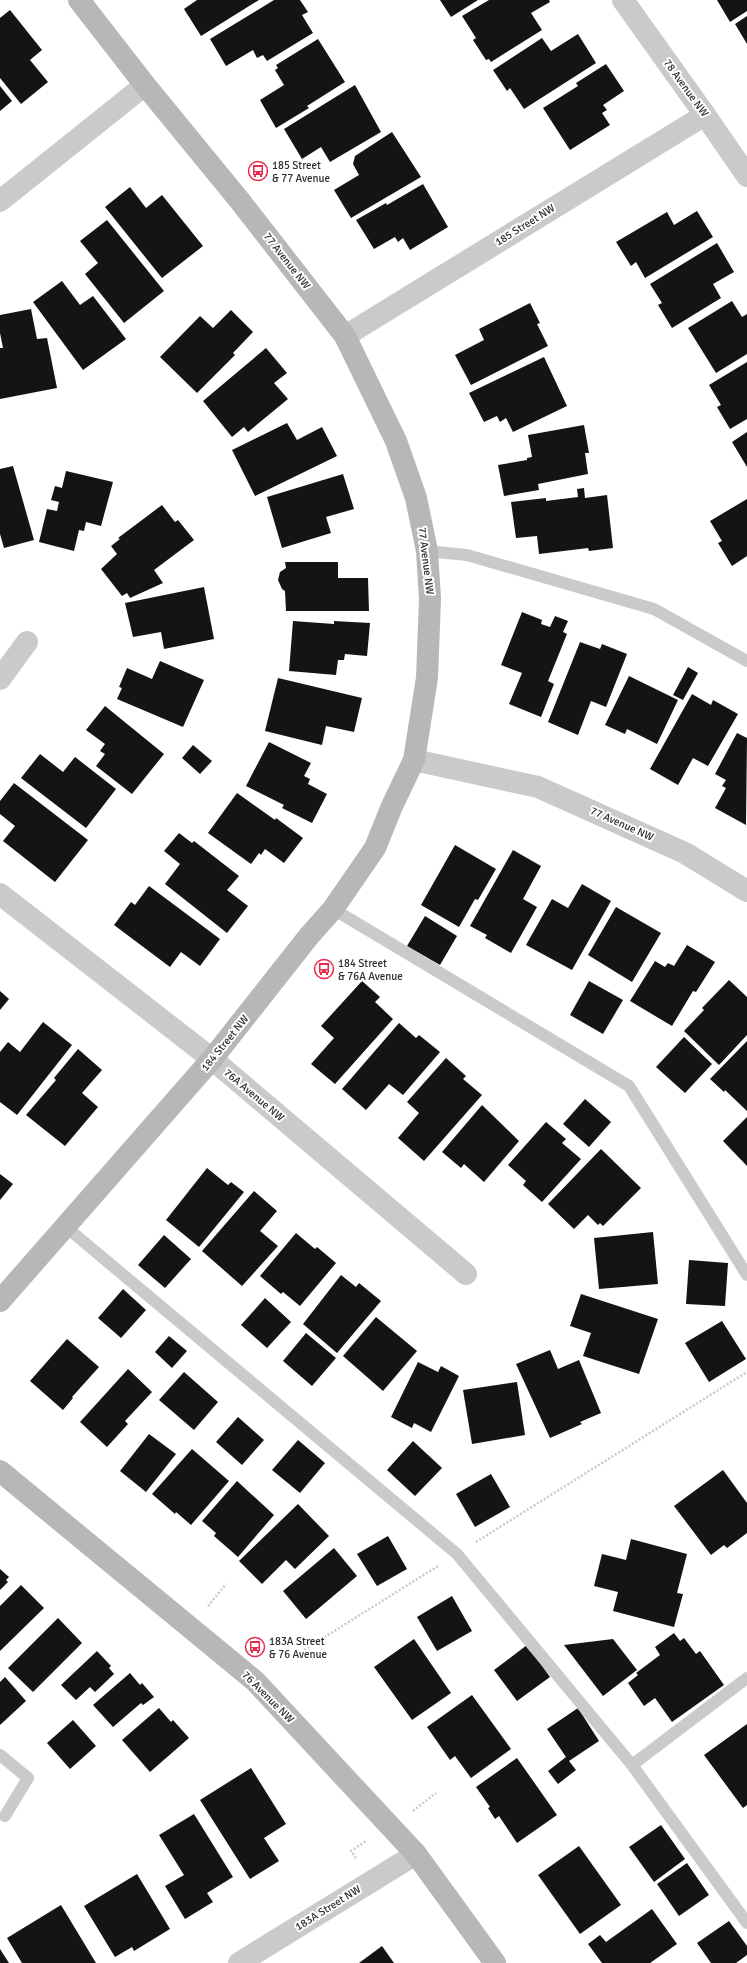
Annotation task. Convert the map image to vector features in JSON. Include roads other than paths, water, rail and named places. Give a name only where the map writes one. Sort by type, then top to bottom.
[{"type":"street","name":"77 Avenue NW","points":[[80,0],[145,85],[240,201],[345,336],[396,441],[416,498],[426,551],[430,599],[427,678],[414,760],[538,787],[685,853],[747,891]]},
{"type":"street","name":"78 Avenue NW","points":[[623,0],[706,115],[747,176]]},
{"type":"street","points":[[0,201],[145,85]]},
{"type":"street","name":"185 Street NW","points":[[345,336],[706,115]]},
{"type":"street","points":[[0,679],[27,642]]},
{"type":"street","name":"184 Street NW","points":[[0,1301],[212,1059],[309,936],[333,910],[375,848],[392,806],[414,760]]},
{"type":"street","name":"76A Avenue NW","points":[[0,894],[212,1059],[466,1274]]},
{"type":"street","name":"76 Avenue NW","points":[[0,1471],[255,1681],[416,1854],[495,1963]]},
{"type":"street","name":"183A Street NW","points":[[245,1962],[416,1854]]},
{"type":"lane","points":[[426,551],[467,555],[654,609],[747,661]]},
{"type":"lane","points":[[333,910],[629,1086],[747,1275]]},
{"type":"lane","points":[[66,1227],[457,1554],[632,1765],[747,1923]]},
{"type":"lane","points":[[632,1765],[747,1678]]},
{"type":"lane","points":[[0,1755],[28,1778],[5,1816]]},
{"type":"place","name":"185 Street & 77 Avenue","points":[[258,171]]},
{"type":"place","name":"184 Street & 76A Avenue","points":[[324,969]]},
{"type":"place","name":"183A Street & 76 Avenue","points":[[255,1647]]}]
